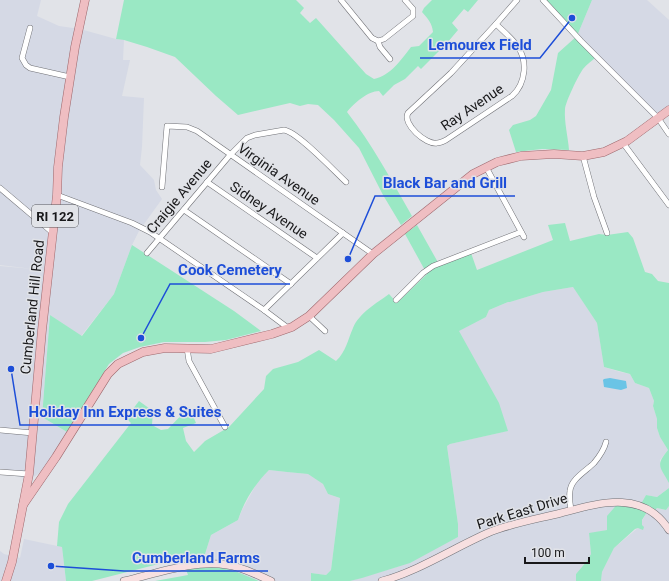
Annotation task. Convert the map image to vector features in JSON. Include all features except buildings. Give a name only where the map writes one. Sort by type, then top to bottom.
[{"type":"main road","name":"Cumberland Hill Road","points":[[27,475],[33,433],[52,232],[58,195],[60,156],[70,77],[85,0]]},
{"type":"main road","points":[[23,505],[56,457],[108,374],[118,364],[137,354],[150,350],[165,348],[211,349],[272,334],[299,323],[309,316],[373,254],[473,174],[507,159],[521,156],[554,154],[583,156],[604,152],[623,143],[669,110]]},
{"type":"main road","points":[[27,475],[41,471],[56,457]]},
{"type":"main road","points":[[27,475],[39,477],[43,476]]},
{"type":"main road","name":"RI 122","points":[[6,581],[12,562],[27,475]]},
{"type":"street","points":[[340,0],[372,38],[378,41],[384,39],[413,16],[413,9],[405,0]]},
{"type":"street","name":"Ray Avenue","points":[[496,24],[514,41],[524,57],[524,80],[512,96],[446,140],[437,143],[426,140],[407,122],[406,117],[408,113],[451,73],[517,0]]},
{"type":"street","points":[[543,0],[581,42],[658,118],[669,134]]},
{"type":"street","points":[[30,28],[22,58],[26,64],[30,68],[70,77]]},
{"type":"street","points":[[378,41],[380,48],[390,59]]},
{"type":"street","name":"Virginia Avenue","points":[[162,187],[167,126],[191,129],[373,254]]},
{"type":"street","name":"Craigie Avenue","points":[[147,253],[230,155],[249,137],[284,130],[288,131],[346,182]]},
{"type":"street","points":[[623,143],[669,205]]},
{"type":"street","points":[[583,156],[594,197],[607,233]]},
{"type":"street","points":[[486,167],[524,237]]},
{"type":"street","name":"Sidney Avenue","points":[[207,182],[317,258]]},
{"type":"street","points":[[0,188],[52,232]]},
{"type":"street","points":[[58,195],[132,223],[160,238],[288,328]]},
{"type":"street","points":[[184,210],[290,284]]},
{"type":"street","points":[[396,300],[423,273],[433,266],[521,232]]},
{"type":"street","points":[[264,310],[343,233]]},
{"type":"street","points":[[309,316],[326,331]]},
{"type":"street","points":[[187,348],[189,361],[225,426]]},
{"type":"street","points":[[0,430],[33,433]]},
{"type":"street","points":[[571,510],[570,492],[572,485],[577,478],[597,459],[606,442]]},
{"type":"street","points":[[0,472],[27,475]]},
{"type":"street","name":"Park East Drive","points":[[382,581],[410,570],[492,531],[512,524],[598,503],[626,502],[641,507],[654,514],[666,525],[669,530]]},
{"type":"street","points":[[124,581],[187,566],[210,563],[226,564],[240,568],[271,581]]},
{"type":"shaded area","points":[[0,0],[41,0],[37,16],[59,26],[80,29],[124,40],[123,60],[130,60],[122,96],[144,98],[140,165],[154,180],[156,190],[162,199],[139,231],[132,245],[114,294],[81,336],[50,315],[42,417],[70,434],[49,466],[31,479],[0,473],[0,266],[33,269],[0,265]]},
{"type":"shaded area","points":[[592,0],[647,0],[669,20],[669,109],[655,120],[577,36]]},
{"type":"shaded area","points":[[573,287],[597,323],[604,367],[630,374],[635,383],[649,388],[654,401],[653,406],[657,419],[657,428],[660,437],[668,450],[660,460],[660,465],[669,483],[669,488],[657,497],[646,495],[641,506],[607,516],[607,530],[589,534],[591,554],[576,574],[576,581],[350,581],[400,566],[458,537],[458,524],[447,446],[450,444],[507,431],[458,331],[486,317],[489,310],[508,302],[543,292]]},
{"type":"shaded area","points":[[269,470],[308,474],[323,484],[328,494],[340,498],[331,570],[326,575],[311,573],[311,581],[259,581],[235,571],[218,567],[201,568],[211,535],[238,520],[258,481]]},
{"type":"shaded area","points":[[669,506],[669,581],[601,581],[602,572],[614,548],[638,528],[647,512],[657,508],[666,510]]},
{"type":"shaded area","points":[[24,539],[62,547],[66,581],[0,581],[0,551],[4,554],[20,558]]},
{"type":"green space","points":[[124,0],[296,0],[304,8],[300,13],[310,23],[316,18],[366,74],[374,79],[385,75],[399,62],[411,47],[419,46],[433,32],[431,24],[422,12],[432,0],[478,0],[468,12],[464,9],[452,23],[458,30],[421,69],[418,66],[405,79],[394,85],[383,96],[379,91],[366,95],[357,101],[347,112],[373,150],[412,216],[401,225],[383,195],[359,148],[334,120],[318,105],[308,104],[300,106],[290,103],[238,115],[175,57],[147,47],[116,39]]},
{"type":"green space","points":[[542,0],[592,0],[577,36]]},
{"type":"green space","points":[[577,36],[597,56],[581,72],[566,105],[565,119],[569,150],[542,149],[516,152],[509,130],[513,125],[530,120],[536,116],[551,90],[558,53]]},
{"type":"green space","points":[[565,223],[570,241],[599,234],[607,235],[628,232],[633,238],[645,272],[652,274],[658,281],[669,283],[669,483],[660,466],[661,460],[668,450],[660,437],[657,428],[657,419],[653,406],[654,401],[649,388],[635,383],[630,374],[604,367],[597,323],[573,287],[543,292],[508,302],[489,310],[486,317],[459,331],[499,403],[508,431],[450,444],[447,446],[458,524],[458,537],[410,563],[362,578],[350,581],[311,581],[311,573],[326,575],[331,570],[340,498],[328,494],[323,484],[308,474],[269,470],[250,493],[238,520],[211,535],[201,567],[218,567],[235,571],[259,581],[155,581],[188,575],[182,558],[92,581],[66,581],[62,547],[57,546],[59,522],[68,504],[131,423],[126,418],[139,401],[153,411],[152,425],[161,430],[168,429],[189,407],[196,423],[183,428],[186,441],[194,452],[205,441],[229,427],[264,389],[266,376],[273,369],[298,362],[319,350],[336,361],[344,350],[353,328],[364,313],[389,294],[397,303],[427,274],[405,234],[417,225],[440,266],[471,253],[477,270],[553,240],[548,225]]},
{"type":"green space","points":[[132,245],[234,311],[261,331],[226,340],[205,342],[164,342],[140,347],[123,353],[109,364],[67,432],[42,417],[50,315],[82,336],[114,294]]},
{"type":"green space","points":[[669,488],[669,506],[666,510],[657,508],[652,513],[647,512],[642,520],[642,525],[644,527],[643,530],[638,528],[635,529],[614,548],[602,572],[601,581],[576,581],[576,574],[591,554],[589,533],[607,530],[607,516],[620,501],[640,506],[646,495],[657,497]]},
{"type":"water","points":[[610,378],[626,381],[627,388],[621,390],[604,387],[603,380]]},
{"type":"place","name":"Lemourex Field","points":[[572,18]]},
{"type":"place","name":"Black Bar and Grill","points":[[348,259]]},
{"type":"place","name":"Cook Cemetery","points":[[141,338]]},
{"type":"place","name":"Holiday Inn Express & Suites","points":[[11,369]]},
{"type":"place","name":"Cumberland Farms","points":[[51,566]]}]
